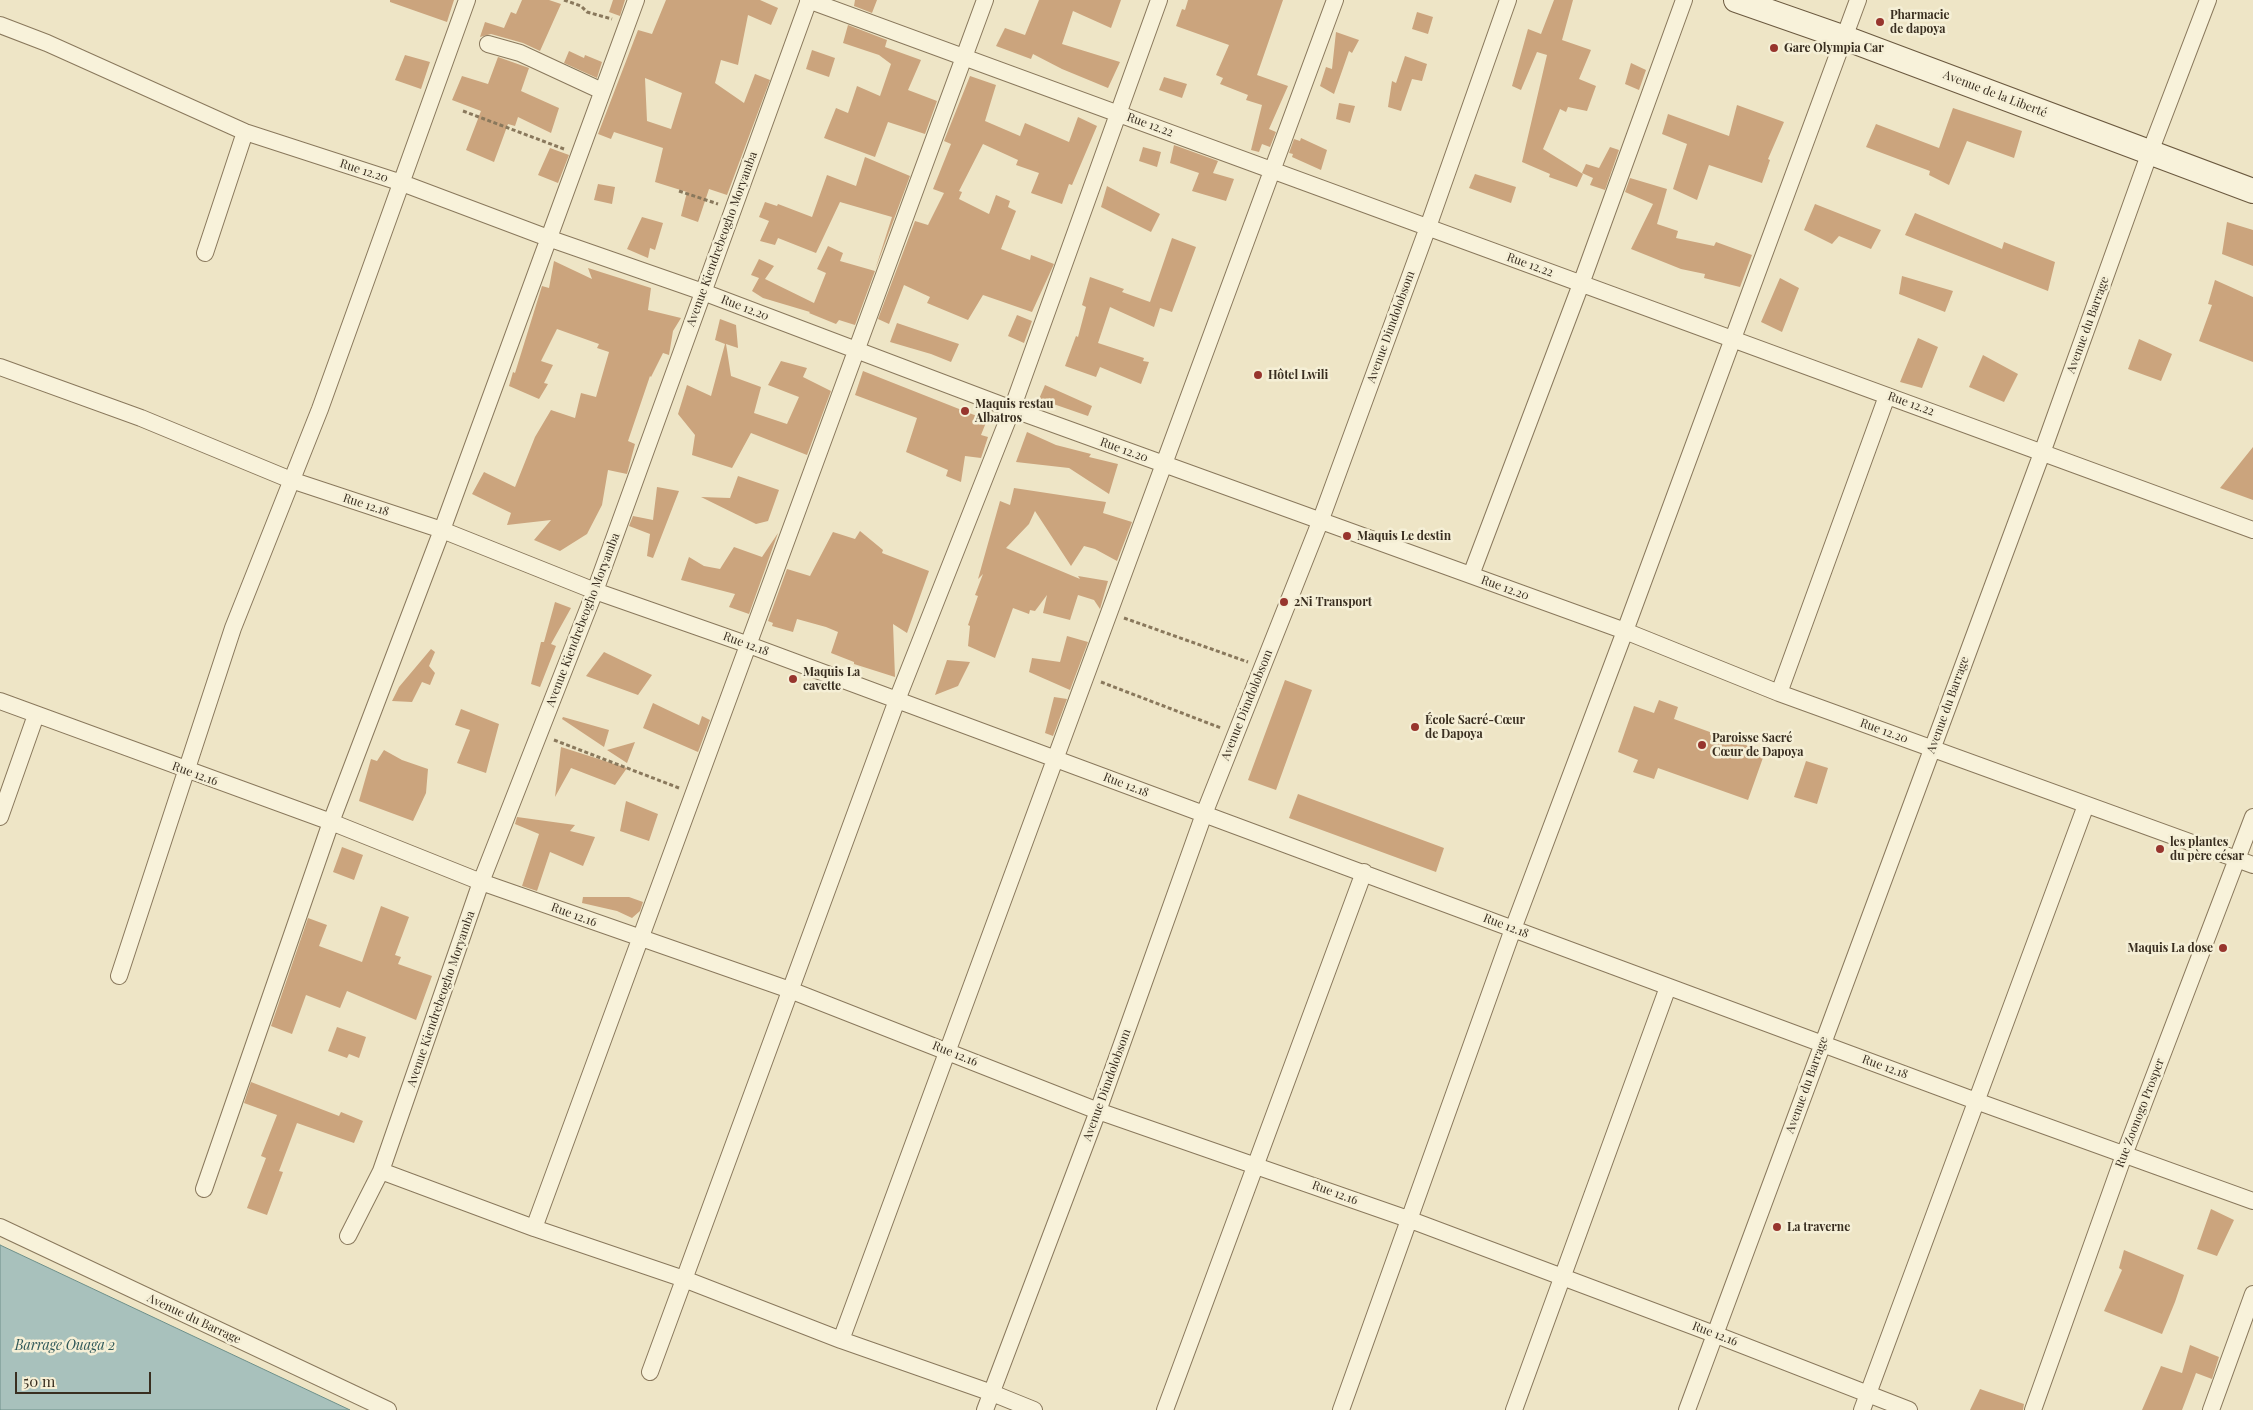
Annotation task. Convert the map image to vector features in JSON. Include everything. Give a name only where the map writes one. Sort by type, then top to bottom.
[{"type":"main road","name":"Avenue de la Liberté","points":[[1736,0],[1845,38],[2253,191]]},
{"type":"street","points":[[119,976],[233,628],[320,409],[467,0]]},
{"type":"street","points":[[204,1189],[331,822],[442,530],[636,0]]},
{"type":"street","name":"Rue 12.22","points":[[809,0],[2253,530]]},
{"type":"street","name":"Avenue Kiendrebeogho Moryamba","points":[[348,1236],[381,1171],[481,882],[595,592],[809,0]]},
{"type":"street","points":[[534,1228],[857,351],[984,0]]},
{"type":"street","points":[[650,1372],[897,700],[1012,409],[1159,0]]},
{"type":"street","points":[[841,1340],[1274,171],[1335,0]]},
{"type":"street","name":"Avenue Dimdolobsom","points":[[985,1410],[1098,1111],[1204,814],[1320,522],[1428,228],[1508,0]]},
{"type":"street","points":[[1471,575],[1581,284],[1684,0]]},
{"type":"street","points":[[1341,1410],[1513,929],[1734,340],[1858,0]]},
{"type":"street","name":"Avenue du Barrage","points":[[1686,1410],[1933,748],[2150,152],[2208,0]]},
{"type":"street","name":"Rue 12.20","points":[[0,25],[47,43],[245,132],[402,183],[548,238],[703,292],[1012,409],[1625,631],[1780,693],[2253,865]]},
{"type":"street","points":[[488,44],[520,53],[602,91]]},
{"type":"street","points":[[206,253],[245,132]]},
{"type":"street","name":"Rue 12.18","points":[[0,367],[141,418],[291,480],[442,530],[595,592],[749,645],[2124,1156],[2253,1201]]},
{"type":"street","points":[[1780,693],[1887,396]]},
{"type":"street","name":"Rue 12.16","points":[[0,701],[331,822],[481,882],[790,990],[947,1050],[1098,1111],[1408,1220],[1714,1334],[1908,1410]]},
{"type":"street","points":[[0,817],[36,715]]},
{"type":"street","points":[[1862,1410],[2086,805]]},
{"type":"street","name":"Rue Zoonogo Prosper","points":[[2032,1410],[2124,1156],[2253,817]]},
{"type":"street","points":[[1165,1410],[1364,872]]},
{"type":"street","points":[[1514,1410],[1668,987]]},
{"type":"street","points":[[381,1171],[534,1228],[684,1279],[841,1340],[992,1393],[1034,1410]]},
{"type":"street","name":"Avenue du Barrage","points":[[0,1227],[388,1410]]},
{"type":"street","points":[[2211,1410],[2253,1294]]},
{"type":"path","points":[[564,0],[581,6],[587,12],[627,23]]},
{"type":"path","points":[[463,111],[579,154]]},
{"type":"path","points":[[679,191],[733,208]]},
{"type":"path","points":[[1109,613],[1262,667]]},
{"type":"path","points":[[1086,676],[1236,734]]},
{"type":"path","points":[[538,737],[551,739],[694,793]]},
{"type":"water","name":"Barrage Ouaga 2","points":[[0,1245],[350,1410],[0,1410]]},
{"type":"building","points":[[390,0],[454,0],[447,22],[390,2]]},
{"type":"building","points":[[522,0],[549,0],[561,4],[540,51],[523,43],[491,34],[480,37],[485,22],[504,28],[511,12],[516,14]]},
{"type":"building","points":[[613,0],[625,0],[620,16],[609,12]]},
{"type":"building","points":[[666,0],[760,0],[778,8],[771,25],[748,15],[738,65],[721,60],[715,83],[744,103],[755,74],[770,80],[727,195],[709,189],[698,222],[681,216],[687,192],[655,182],[663,148],[614,132],[611,139],[598,134],[638,30],[652,34]],"holes":[[[645,78],[682,93],[671,129],[647,121]]]},
{"type":"building","points":[[855,0],[877,0],[872,13],[854,6]]},
{"type":"building","points":[[1039,0],[1121,0],[1111,28],[1073,11],[1062,44],[1120,62],[1108,88],[1062,69],[1033,54],[1031,59],[996,46],[1005,28],[1025,35]]},
{"type":"building","points":[[1188,0],[1283,0],[1257,75],[1288,86],[1269,129],[1276,132],[1270,147],[1262,144],[1259,152],[1251,150],[1262,105],[1246,100],[1248,95],[1220,84],[1223,78],[1216,75],[1229,45],[1176,26],[1182,9],[1185,10]]},
{"type":"building","points":[[1554,0],[1573,0],[1562,40],[1591,50],[1579,79],[1596,86],[1587,111],[1568,107],[1566,112],[1560,109],[1543,149],[1583,174],[1577,187],[1549,177],[1550,174],[1522,162],[1547,55],[1537,52],[1521,90],[1512,86],[1528,29],[1541,34]]},
{"type":"building","points":[[1417,12],[1433,17],[1428,34],[1412,29]]},
{"type":"building","points":[[848,25],[887,40],[885,47],[921,60],[908,90],[937,101],[925,134],[888,122],[875,157],[824,138],[836,108],[848,113],[857,86],[880,96],[891,64],[879,55],[843,43]]},
{"type":"building","points":[[1336,32],[1359,40],[1352,53],[1349,51],[1334,94],[1320,86],[1326,67],[1332,69]]},
{"type":"building","points":[[812,50],[835,58],[829,77],[806,69]]},
{"type":"building","points":[[569,51],[584,58],[585,55],[602,62],[597,78],[564,63]]},
{"type":"building","points":[[405,55],[430,62],[421,89],[395,80]]},
{"type":"building","points":[[1405,56],[1427,64],[1422,81],[1412,79],[1401,111],[1388,107],[1392,81],[1396,83]]},
{"type":"building","points":[[498,57],[529,68],[521,91],[559,108],[551,133],[518,117],[515,126],[508,124],[494,162],[466,150],[481,111],[452,100],[462,76],[488,84]]},
{"type":"building","points":[[1631,63],[1646,70],[1639,90],[1625,84]]},
{"type":"building","points":[[970,76],[996,85],[985,121],[1020,136],[1025,123],[1069,142],[1078,117],[1097,126],[1072,185],[1069,184],[1062,204],[1031,193],[1039,173],[1016,165],[1018,160],[983,144],[959,191],[962,192],[959,199],[989,214],[996,195],[1010,201],[1008,207],[1016,211],[1001,249],[1030,260],[1031,255],[1054,264],[1032,312],[983,295],[968,320],[927,303],[930,297],[904,285],[889,324],[878,319],[915,221],[928,225],[944,193],[933,189],[951,144],[944,141]]},
{"type":"building","points":[[1164,77],[1187,84],[1182,98],[1159,90]]},
{"type":"building","points":[[1339,103],[1355,106],[1350,123],[1336,119]]},
{"type":"building","points":[[1737,105],[1784,122],[1768,159],[1770,160],[1762,183],[1709,165],[1697,200],[1673,189],[1687,144],[1662,134],[1668,114],[1729,136]]},
{"type":"building","points":[[1953,108],[2022,131],[2014,158],[1967,141],[1949,185],[1929,175],[1930,171],[1866,147],[1876,124],[1939,148]]},
{"type":"building","points":[[1301,138],[1327,150],[1321,170],[1292,157],[1293,154],[1289,153],[1294,139],[1300,141]]},
{"type":"building","points":[[1174,145],[1218,161],[1213,173],[1234,179],[1226,201],[1192,191],[1199,173],[1170,163]]},
{"type":"building","points":[[1143,147],[1161,152],[1157,167],[1139,161]]},
{"type":"building","points":[[1610,147],[1619,150],[1605,190],[1590,185],[1593,178],[1582,173],[1586,164],[1599,168]]},
{"type":"building","points":[[550,148],[569,155],[558,183],[538,175]]},
{"type":"building","points":[[865,157],[910,176],[875,270],[892,217],[840,202],[816,253],[778,238],[775,245],[760,241],[769,221],[759,217],[765,202],[777,206],[778,204],[812,217],[827,175],[856,186]]},
{"type":"building","points":[[1475,174],[1516,187],[1511,203],[1469,188]]},
{"type":"building","points":[[1630,178],[1667,189],[1657,224],[1678,231],[1676,238],[1714,246],[1716,242],[1752,255],[1740,287],[1704,278],[1705,274],[1681,269],[1631,249],[1653,204],[1625,192]]},
{"type":"building","points":[[598,184],[615,187],[612,204],[594,200]]},
{"type":"building","points":[[1107,186],[1160,214],[1151,232],[1101,207]]},
{"type":"building","points":[[1815,204],[1881,230],[1871,249],[1839,236],[1832,244],[1804,230]]},
{"type":"building","points":[[1915,213],[2002,249],[2004,242],[2055,262],[2048,291],[1905,235]]},
{"type":"building","points":[[642,217],[663,223],[655,250],[650,248],[648,258],[627,249]]},
{"type":"building","points":[[2227,222],[2253,230],[2253,266],[2222,254]]},
{"type":"building","points":[[1172,238],[1196,247],[1172,312],[1160,308],[1154,327],[1110,307],[1098,343],[1144,358],[1143,361],[1149,362],[1141,384],[1100,367],[1096,377],[1065,366],[1076,336],[1078,337],[1086,307],[1082,305],[1090,277],[1124,289],[1122,292],[1150,302]]},
{"type":"building","points":[[828,246],[843,253],[840,261],[875,271],[855,325],[839,320],[836,324],[810,312],[763,298],[752,291],[759,278],[751,275],[759,259],[774,266],[765,279],[814,303],[826,273],[817,269]]},
{"type":"building","points":[[554,261],[592,279],[588,268],[651,288],[648,310],[681,318],[673,331],[669,355],[663,353],[650,376],[628,441],[635,444],[627,474],[608,470],[602,505],[587,534],[560,551],[534,540],[551,520],[507,525],[511,513],[472,494],[484,472],[515,487],[535,437],[551,410],[575,418],[581,393],[596,397],[609,352],[597,348],[599,344],[557,329],[541,361],[553,365],[544,383],[548,384],[539,399],[509,386],[513,372],[515,373],[542,286],[549,288]]},
{"type":"building","points":[[1902,276],[1953,291],[1945,312],[1899,294]]},
{"type":"building","points":[[1780,278],[1799,288],[1782,332],[1761,322]]},
{"type":"building","points":[[2215,280],[2253,297],[2253,362],[2199,341],[2212,305],[2208,304]]},
{"type":"building","points":[[1017,315],[1032,321],[1024,343],[1008,336]]},
{"type":"building","points":[[720,319],[736,325],[738,348],[726,344],[731,376],[761,387],[754,413],[787,424],[799,397],[768,385],[781,361],[807,368],[803,377],[831,391],[807,455],[751,433],[732,468],[692,455],[695,435],[678,414],[687,385],[711,396],[725,344],[715,340]]},
{"type":"building","points":[[897,323],[959,344],[951,362],[890,342]]},
{"type":"building","points":[[1918,338],[1938,347],[1922,388],[1900,382]]},
{"type":"building","points":[[2139,339],[2172,354],[2161,381],[2128,369]]},
{"type":"building","points":[[1983,355],[2018,374],[2004,402],[1969,387]]},
{"type":"building","points":[[863,371],[987,420],[981,435],[988,437],[981,458],[965,456],[961,482],[946,476],[948,470],[906,452],[917,418],[855,395]]},
{"type":"building","points":[[1045,385],[1092,406],[1088,416],[1039,399]]},
{"type":"building","points":[[1027,432],[1056,445],[1091,454],[1089,457],[1118,464],[1109,494],[1069,468],[1016,462]]},
{"type":"building","points":[[2253,447],[2253,500],[2220,488]]},
{"type":"building","points":[[738,476],[779,490],[768,521],[756,524],[701,497],[730,498]]},
{"type":"building","points":[[657,487],[679,491],[653,558],[647,556],[650,534],[629,526],[633,516],[653,520]]},
{"type":"building","points":[[1014,488],[1106,502],[1103,513],[1132,522],[1117,561],[1095,549],[1084,546],[1071,566],[1035,511],[1029,524],[1006,548],[1080,579],[1078,576],[1108,581],[1100,609],[1094,600],[1078,595],[1070,620],[1043,613],[1047,595],[1035,611],[1030,610],[1029,614],[1013,608],[995,658],[968,646],[970,626],[968,625],[978,596],[975,595],[983,574],[978,579],[1000,501],[1010,505]]},
{"type":"building","points":[[860,531],[883,550],[882,553],[929,571],[907,633],[893,624],[895,677],[854,664],[854,662],[831,653],[838,632],[797,619],[793,632],[772,626],[773,623],[768,621],[787,569],[810,576],[833,532],[855,539]]},
{"type":"building","points":[[778,533],[749,614],[729,607],[735,594],[681,580],[689,557],[704,566],[720,569],[734,547],[762,557]]},
{"type":"building","points":[[555,602],[571,608],[551,644],[556,646],[540,687],[531,684],[541,642],[544,642]]},
{"type":"building","points":[[1067,636],[1088,642],[1070,690],[1029,672],[1032,658],[1060,662]]},
{"type":"building","points":[[431,649],[435,652],[429,666],[435,673],[430,685],[422,682],[412,702],[392,701],[399,687]]},
{"type":"building","points":[[604,652],[652,675],[638,695],[586,676]]},
{"type":"building","points":[[947,660],[970,662],[958,686],[935,695]]},
{"type":"building","points":[[1285,680],[1312,690],[1276,790],[1248,780]]},
{"type":"building","points":[[1054,697],[1067,699],[1053,736],[1045,733]]},
{"type":"building","points":[[1659,700],[1678,707],[1674,719],[1765,752],[1748,800],[1658,768],[1654,779],[1633,772],[1638,760],[1618,752],[1634,706],[1654,713]]},
{"type":"building","points":[[653,703],[699,725],[702,716],[710,720],[698,752],[643,728]]},
{"type":"building","points":[[461,709],[499,724],[486,773],[457,763],[470,730],[455,725]]},
{"type":"building","points":[[563,717],[609,730],[604,747],[562,719]]},
{"type":"building","points":[[635,742],[627,763],[607,750]]},
{"type":"building","points":[[561,747],[627,768],[615,785],[571,768],[555,797]]},
{"type":"building","points":[[384,750],[402,760],[428,769],[426,793],[413,821],[359,801],[371,759],[377,761]]},
{"type":"building","points":[[1806,761],[1828,768],[1817,804],[1794,797]]},
{"type":"building","points":[[1298,794],[1444,848],[1436,872],[1289,818]]},
{"type":"building","points":[[626,801],[658,814],[649,841],[620,831]]},
{"type":"building","points":[[517,817],[575,825],[570,831],[595,837],[583,866],[550,852],[537,891],[522,886],[539,834],[515,824]]},
{"type":"building","points":[[342,847],[363,855],[354,880],[333,872]]},
{"type":"building","points":[[583,897],[629,897],[643,902],[640,911],[632,918],[617,911],[582,903]]},
{"type":"building","points":[[381,906],[409,917],[395,955],[401,957],[398,964],[432,976],[416,1020],[347,991],[340,1008],[306,995],[292,1034],[271,1026],[308,918],[327,925],[319,946],[362,962]]},
{"type":"building","points":[[337,1027],[366,1037],[359,1058],[349,1054],[347,1058],[328,1051]]},
{"type":"building","points":[[251,1082],[339,1116],[341,1112],[363,1121],[354,1143],[297,1123],[279,1171],[283,1172],[267,1215],[247,1208],[266,1158],[261,1156],[277,1115],[244,1103]]},
{"type":"building","points":[[2211,1209],[2234,1220],[2217,1256],[2197,1249]]},
{"type":"building","points":[[2124,1250],[2184,1275],[2162,1334],[2104,1311],[2122,1270],[2119,1268]]},
{"type":"building","points":[[2190,1345],[2219,1357],[2212,1379],[2196,1373],[2182,1410],[2142,1410],[2161,1366],[2182,1373]]},
{"type":"building","points":[[1980,1389],[2024,1404],[2023,1410],[1970,1410]]},
{"type":"place","name":"Pharmacie de dapoya","points":[[1880,22]]},
{"type":"place","name":"Gare Olympia Car","points":[[1774,48]]},
{"type":"place","name":"Hôtel Lwili","points":[[1258,375]]},
{"type":"place","name":"Maquis restau Albatros","points":[[965,411]]},
{"type":"place","name":"Maquis Le destin","points":[[1347,536]]},
{"type":"place","name":"2Ni Transport","points":[[1284,602]]},
{"type":"place","name":"Maquis La cavette","points":[[793,679]]},
{"type":"place","name":"École Sacré-Cœur de Dapoya","points":[[1415,727]]},
{"type":"place","name":"Paroisse Sacré Cœur de Dapoya","points":[[1702,745]]},
{"type":"place","name":"les plantes du père césar","points":[[2160,849]]},
{"type":"place","name":"Maquis La dose","points":[[2223,948]]},
{"type":"place","name":"La traverne","points":[[1777,1227]]}]
